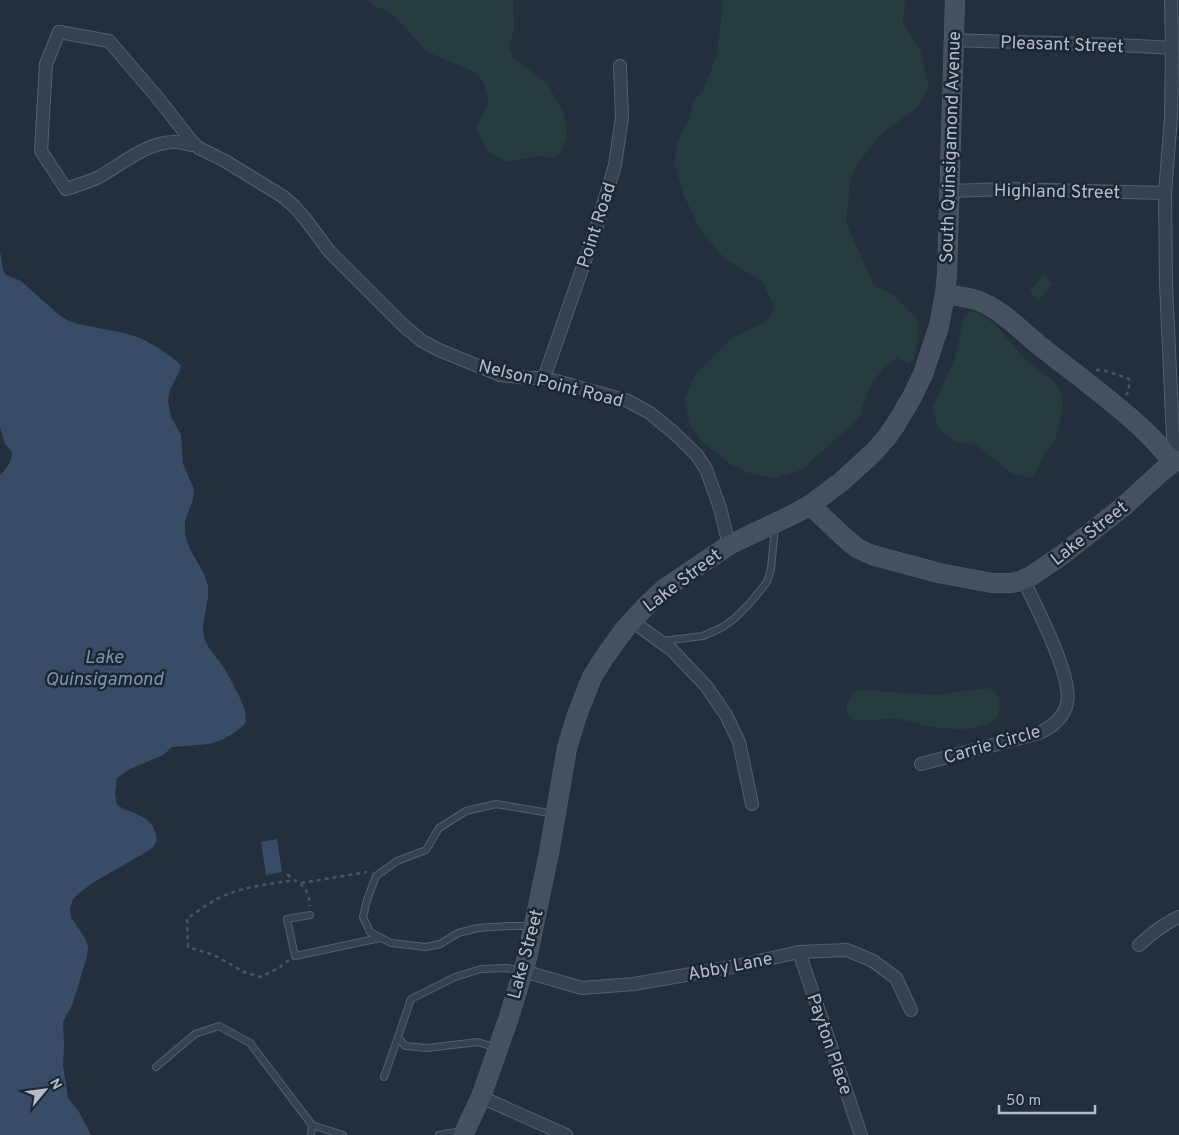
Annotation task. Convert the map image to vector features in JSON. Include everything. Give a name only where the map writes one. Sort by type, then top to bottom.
[{"type":"main road","name":"South Quinsigamond Avenue","points":[[810,505],[841,482],[873,453],[887,437],[912,397],[932,351],[946,294],[955,0]]},
{"type":"main road","points":[[946,294],[979,301],[1010,320],[1149,434],[1176,461]]},
{"type":"main road","name":"Lake Street","points":[[464,1133],[481,1098],[523,971],[534,926],[567,748],[581,702],[592,677],[612,646],[632,621],[664,589],[729,545],[810,505],[857,548],[872,555],[938,573],[991,583],[1023,579],[1042,570],[1062,555],[1124,506],[1176,461]]},
{"type":"street","points":[[1171,0],[1171,117],[1165,193],[1166,298],[1176,461]]},
{"type":"street","name":"Nelson Point Road","points":[[193,143],[191,145],[167,142],[148,148],[97,178],[66,189],[41,151],[46,64],[59,32],[109,41],[193,143],[282,196],[294,206],[329,251],[404,327],[422,341],[500,375],[556,380],[628,401],[650,413],[696,454],[706,469],[720,508],[729,545]]},
{"type":"street","name":"Pleasant Street","points":[[953,40],[1107,44],[1172,48]]},
{"type":"street","name":"Point Road","points":[[544,378],[596,229],[615,165],[622,116],[620,66]]},
{"type":"street","name":"Highland Street","points":[[950,191],[1006,189],[1165,193]]},
{"type":"street","name":"Carrie Circle","points":[[921,764],[1039,733],[1050,727],[1063,712],[1068,695],[1064,674],[1050,636],[1023,579]]},
{"type":"street","points":[[632,621],[672,650],[706,686],[726,715],[739,742],[752,804]]},
{"type":"street","points":[[1139,945],[1165,924],[1179,917]]},
{"type":"street","name":"Abby Lane","points":[[523,971],[582,988],[642,982],[737,966],[799,952],[846,950],[874,961],[896,978],[911,1010]]},
{"type":"street","name":"Payton Place","points":[[799,952],[861,1135]]},
{"type":"street","points":[[481,1098],[566,1135]]},
{"type":"lane","points":[[660,642],[703,636],[734,620],[767,582],[771,569],[775,523]]},
{"type":"lane","points":[[534,926],[478,928],[458,933],[440,944],[426,947],[391,944],[370,932],[363,917],[376,876],[397,861],[426,850],[439,828],[466,811],[496,804],[556,814]]},
{"type":"lane","points":[[310,915],[287,919],[295,956],[380,938]]},
{"type":"lane","points":[[384,1077],[411,999],[456,977],[481,969],[507,968],[523,971]]},
{"type":"lane","points":[[156,1067],[194,1034],[218,1026],[250,1043],[312,1125],[343,1135]]},
{"type":"lane","points":[[398,1038],[405,1046],[427,1048],[478,1042],[498,1048]]},
{"type":"lane","points":[[311,1135],[312,1125]]},
{"type":"lane","points":[[439,1135],[464,1133]]},
{"type":"path","points":[[1089,370],[1107,370],[1129,379],[1129,391],[1117,407]]},
{"type":"path","points":[[301,883],[372,871]]},
{"type":"path","points":[[295,956],[261,977],[244,972],[214,955],[188,947],[187,919],[229,893],[250,887],[289,881],[288,875],[301,883],[306,890],[309,898],[310,915]]},
{"type":"green space","points":[[368,0],[513,0],[514,30],[509,46],[513,58],[547,83],[563,112],[567,135],[561,153],[552,157],[536,156],[507,162],[487,151],[476,128],[489,101],[483,81],[473,71],[429,53],[390,12],[374,6]]},
{"type":"green space","points":[[723,0],[905,0],[903,23],[920,50],[929,87],[917,108],[884,131],[856,165],[850,181],[846,223],[874,285],[895,296],[916,318],[919,336],[914,360],[909,364],[897,358],[883,368],[868,390],[860,416],[852,425],[801,470],[776,478],[749,473],[730,464],[701,440],[690,424],[684,400],[695,375],[732,338],[766,322],[775,308],[762,281],[725,259],[701,231],[684,196],[674,162],[678,140],[689,120],[694,101],[703,90],[717,55]]},
{"type":"green space","points":[[1043,275],[1053,283],[1039,300],[1029,291]]},
{"type":"green space","points":[[970,312],[979,313],[996,325],[1024,358],[1053,381],[1061,392],[1063,408],[1054,443],[1044,454],[1033,478],[1011,473],[978,446],[954,441],[937,427],[933,406],[955,358],[964,316]]},
{"type":"green space","points":[[988,688],[996,693],[1000,700],[997,718],[990,723],[973,728],[929,726],[899,719],[856,720],[850,716],[846,709],[851,697],[860,690],[936,695]]},
{"type":"water","name":"Lake Quinsigamond","points":[[0,251],[6,275],[21,281],[59,315],[78,324],[140,338],[157,347],[181,366],[170,390],[168,400],[171,417],[181,435],[183,464],[194,489],[193,499],[185,521],[185,534],[189,547],[204,574],[208,586],[203,625],[204,638],[225,669],[245,711],[246,721],[244,725],[222,740],[209,744],[172,747],[163,755],[128,770],[117,778],[115,793],[117,805],[149,821],[155,832],[155,845],[91,884],[73,899],[70,908],[71,917],[86,940],[88,947],[87,957],[72,1005],[63,1022],[63,1065],[68,1098],[79,1112],[91,1135],[0,1135],[0,475],[9,464],[12,452],[5,444],[0,427]]},
{"type":"water","points":[[277,839],[282,872],[266,875],[261,842]]}]
